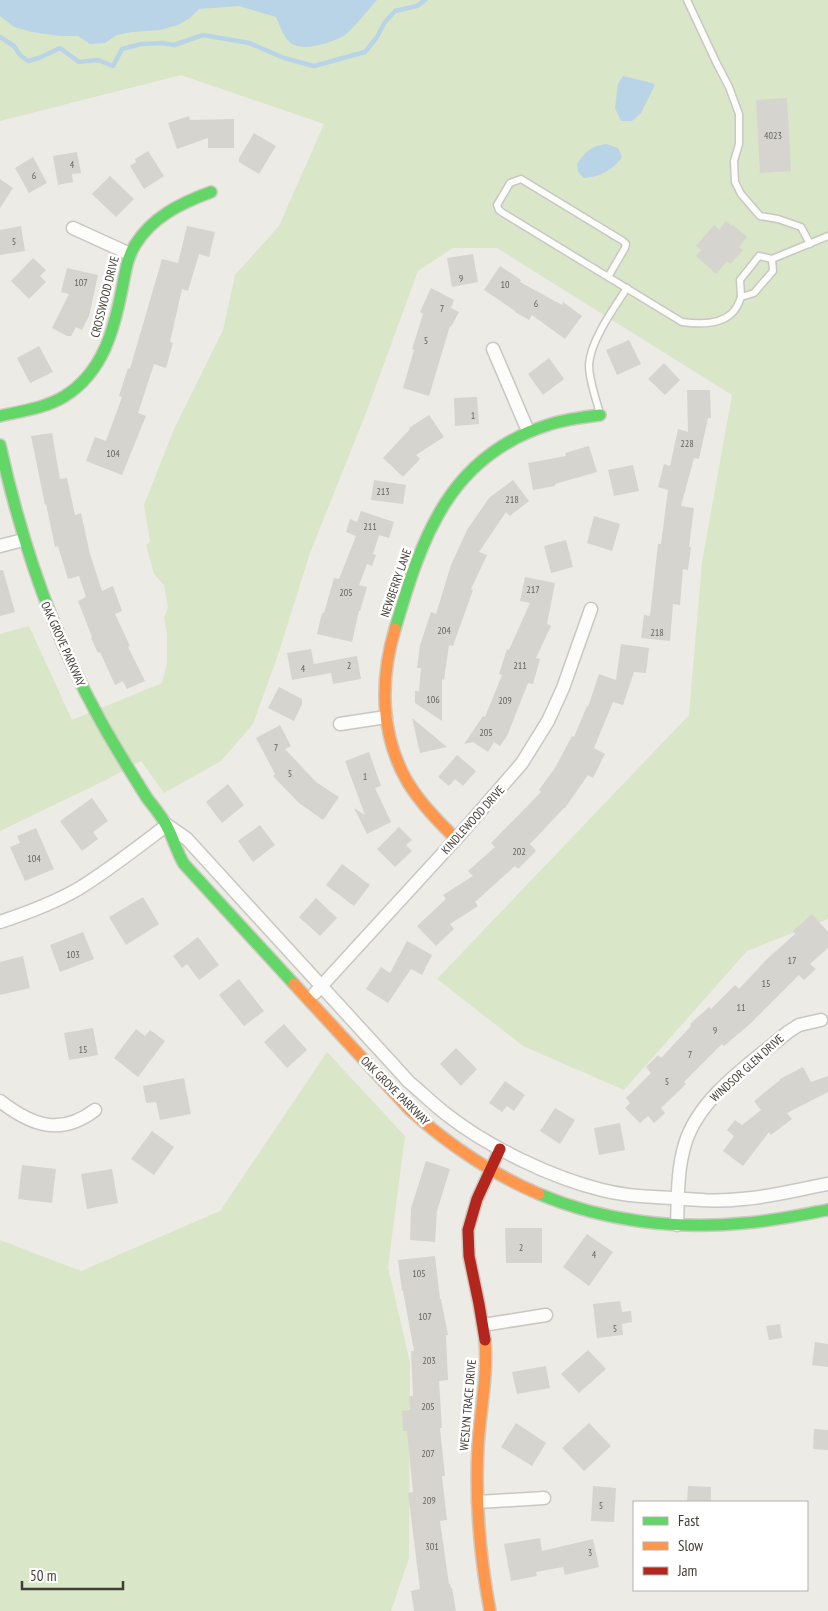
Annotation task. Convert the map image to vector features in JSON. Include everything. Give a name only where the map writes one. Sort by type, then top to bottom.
[{"type":"street","name":"CROSSWOOD DRIVE","points":[[0,416],[52,403],[76,388],[95,369],[102,359],[114,327],[125,271],[130,254],[136,244],[164,213],[187,200],[211,192]]},
{"type":"street","points":[[73,228],[130,254]]},
{"type":"street","points":[[493,349],[528,431]]},
{"type":"street","name":"NEWBERRY LANE","points":[[456,839],[418,798],[396,758],[386,717],[384,678],[391,639],[422,550],[431,530],[442,508],[472,470],[509,440],[528,431],[576,418],[600,416]]},
{"type":"street","name":"OAK GROVE PARKWAY","points":[[0,444],[8,485],[23,540],[51,618],[82,687],[119,752],[167,825],[179,856],[205,888],[410,1110],[436,1133],[466,1154],[519,1185],[555,1201],[599,1213],[677,1225],[734,1224],[828,1210]]},
{"type":"street","points":[[0,546],[23,540]]},
{"type":"street","name":"KINDLEWOOD DRIVE","points":[[308,1000],[456,839],[522,763],[543,730],[563,688],[591,609]]},
{"type":"street","points":[[340,724],[386,717]]},
{"type":"street","points":[[0,922],[27,913],[78,889],[167,825]]},
{"type":"street","name":"OAK GROVE PARKWAY","points":[[167,825],[186,839],[409,1082],[446,1114],[500,1149],[536,1166],[602,1190],[636,1196],[709,1201],[742,1199],[828,1184]]},
{"type":"street","name":"WINDSOR GLEN DRIVE","points":[[677,1225],[680,1166],[685,1144],[703,1108],[717,1092],[788,1032],[799,1025],[821,1020]]},
{"type":"street","points":[[0,1102],[23,1117],[57,1126],[84,1119],[95,1110]]},
{"type":"street","name":"WESLYN TRACE DRIVE","points":[[490,1611],[481,1560],[478,1502],[478,1445],[486,1370],[483,1325],[469,1256],[468,1230],[472,1214],[500,1149]]},
{"type":"street","points":[[483,1325],[546,1315]]},
{"type":"street","points":[[478,1502],[544,1498]]},
{"type":"lane","points":[[687,0],[729,87],[739,114],[739,144],[734,160],[735,182],[741,194],[760,216],[778,219],[800,227],[810,244]]},
{"type":"lane","points":[[608,277],[625,248],[626,244],[623,241],[521,179],[510,183],[497,205],[499,210],[608,277],[627,288],[682,322],[692,324],[707,323],[727,317],[737,307],[741,297],[740,280],[759,256],[772,259],[828,236]]},
{"type":"lane","points":[[741,297],[754,292],[773,271],[772,259]]},
{"type":"lane","points":[[600,416],[592,386],[590,357],[606,320],[627,288]]},
{"type":"green space","points":[[0,0],[828,0],[828,919],[747,951],[624,1090],[523,1046],[437,979],[689,715],[702,562],[732,395],[497,248],[453,248],[418,271],[366,413],[310,553],[278,655],[253,724],[221,761],[164,793],[141,761],[0,831],[0,634],[29,626],[72,720],[162,683],[167,663],[167,634],[164,617],[168,608],[164,585],[154,574],[146,545],[150,542],[144,505],[174,429],[223,330],[235,275],[279,226],[324,124],[181,75],[0,121]]},
{"type":"green space","points":[[327,1052],[405,1136],[388,1267],[410,1363],[409,1558],[391,1611],[0,1611],[0,1240],[81,1271],[220,1211]]},
{"type":"water","points":[[0,0],[377,0],[345,35],[327,43],[304,47],[292,44],[287,39],[276,17],[239,6],[199,9],[190,18],[178,25],[160,30],[117,35],[105,43],[90,44],[78,36],[59,36],[14,27],[0,16]]},
{"type":"water","points":[[623,76],[655,85],[641,113],[632,121],[621,121],[615,108],[618,84]]},
{"type":"water","points":[[606,144],[618,148],[622,157],[615,166],[606,172],[584,178],[578,172],[577,164],[589,150]]},
{"type":"building","points":[[787,98],[791,171],[760,173],[756,100]]},
{"type":"building","points":[[189,116],[190,120],[234,119],[234,148],[208,148],[208,138],[177,149],[168,123]]},
{"type":"building","points":[[254,133],[276,146],[259,174],[239,162],[239,158]]},
{"type":"building","points":[[148,151],[164,176],[144,189],[130,166],[136,162],[135,159]]},
{"type":"building","points":[[77,152],[81,173],[72,174],[73,182],[58,185],[53,156]]},
{"type":"building","points":[[33,157],[47,183],[29,193],[15,168]]},
{"type":"building","points":[[110,176],[134,199],[116,217],[92,194]]},
{"type":"building","points":[[0,179],[13,188],[0,208]]},
{"type":"building","points":[[726,221],[747,237],[739,247],[743,250],[730,264],[727,261],[716,274],[696,256],[701,250],[696,246],[714,225],[719,230]]},
{"type":"building","points":[[21,226],[25,251],[0,255],[0,230]]},
{"type":"building","points":[[187,226],[215,232],[209,257],[199,254],[188,291],[182,289],[170,342],[173,343],[166,368],[154,364],[138,413],[146,416],[122,475],[86,461],[95,437],[106,441],[122,397],[119,396],[128,368],[130,369],[162,259],[178,263]]},
{"type":"building","points":[[473,254],[478,282],[452,287],[447,258]]},
{"type":"building","points":[[33,258],[46,270],[40,276],[46,282],[29,299],[11,281]]},
{"type":"building","points":[[500,266],[521,280],[520,282],[562,305],[563,302],[582,316],[565,339],[532,315],[529,320],[484,290]]},
{"type":"building","points":[[67,268],[98,275],[89,316],[82,330],[76,327],[71,336],[67,336],[52,328],[69,294],[61,292]]},
{"type":"building","points":[[431,288],[454,300],[451,308],[459,312],[450,326],[429,396],[403,388],[423,314],[420,312]]},
{"type":"building","points":[[629,340],[641,364],[617,375],[606,350]]},
{"type":"building","points":[[39,346],[53,372],[30,383],[17,358]]},
{"type":"building","points":[[549,358],[564,379],[543,395],[528,374]]},
{"type":"building","points":[[664,363],[680,380],[665,395],[648,379]]},
{"type":"building","points":[[687,390],[710,390],[711,418],[708,418],[699,459],[694,458],[681,506],[694,508],[688,570],[683,569],[680,605],[673,604],[670,641],[641,638],[644,615],[650,616],[658,544],[661,544],[668,490],[658,487],[664,464],[670,466],[678,429],[688,432]]},
{"type":"building","points":[[477,397],[479,424],[455,426],[454,398]]},
{"type":"building","points":[[429,415],[444,437],[416,455],[420,459],[403,477],[383,458],[409,428]]},
{"type":"building","points":[[52,433],[60,479],[67,478],[75,515],[81,513],[90,554],[102,591],[113,586],[122,611],[115,614],[130,646],[128,647],[145,681],[127,689],[123,681],[115,685],[100,652],[98,653],[78,601],[86,597],[79,576],[68,579],[58,546],[55,547],[31,436]]},
{"type":"building","points":[[589,446],[597,472],[555,484],[555,486],[533,490],[528,463],[566,456],[565,453]]},
{"type":"building","points":[[633,465],[639,491],[614,496],[608,470]]},
{"type":"building","points":[[374,480],[406,485],[403,504],[371,500]]},
{"type":"building","points":[[513,480],[529,501],[510,516],[506,512],[479,552],[487,555],[471,589],[473,590],[453,646],[449,645],[444,680],[442,679],[442,721],[415,703],[415,691],[419,691],[421,668],[417,668],[420,645],[431,612],[436,614],[451,565],[467,530],[489,498]]},
{"type":"building","points":[[361,511],[394,522],[389,538],[379,535],[373,554],[376,555],[372,566],[367,564],[359,585],[367,587],[352,642],[317,634],[334,578],[339,579],[356,536],[346,532],[350,519],[357,522]]},
{"type":"building","points":[[594,516],[620,524],[612,551],[587,543]]},
{"type":"building","points":[[566,540],[573,567],[551,573],[544,546]]},
{"type":"building","points":[[0,570],[3,570],[15,612],[0,616]]},
{"type":"building","points":[[525,577],[555,583],[547,624],[551,626],[536,658],[540,659],[533,684],[528,683],[507,736],[500,746],[494,742],[488,752],[473,742],[464,744],[483,716],[485,717],[502,675],[499,674],[507,649],[509,650],[530,603],[520,601]]},
{"type":"building","points":[[621,644],[649,648],[646,673],[634,672],[623,705],[613,702],[594,748],[605,754],[593,778],[588,775],[565,808],[530,844],[536,851],[518,869],[515,866],[475,902],[478,906],[450,924],[454,929],[436,946],[417,926],[446,899],[443,895],[473,876],[468,871],[495,847],[491,843],[541,792],[539,790],[555,768],[572,736],[574,737],[588,707],[599,674],[616,680]]},
{"type":"building","points":[[311,649],[314,664],[357,656],[361,679],[333,684],[331,673],[292,680],[287,653]]},
{"type":"building","points":[[279,687],[302,699],[302,704],[294,721],[268,708]]},
{"type":"building","points":[[412,718],[447,747],[420,753]]},
{"type":"building","points":[[280,725],[291,746],[285,749],[316,782],[339,797],[323,820],[299,803],[273,776],[275,774],[256,738]]},
{"type":"building","points":[[369,752],[381,786],[375,788],[391,822],[367,834],[354,808],[365,815],[345,761]]},
{"type":"building","points":[[457,755],[476,771],[463,786],[455,779],[449,786],[438,777]]},
{"type":"building","points":[[228,784],[244,805],[222,823],[206,802]]},
{"type":"building","points":[[92,798],[108,821],[93,832],[98,839],[82,851],[60,821]]},
{"type":"building","points":[[260,825],[275,845],[253,862],[238,841]]},
{"type":"building","points":[[399,827],[412,840],[406,845],[412,851],[395,867],[377,849]]},
{"type":"building","points":[[36,828],[54,869],[25,881],[10,847],[20,843],[17,836]]},
{"type":"building","points":[[342,864],[370,885],[354,906],[326,885]]},
{"type":"building","points":[[143,897],[159,924],[126,945],[109,917]]},
{"type":"building","points":[[316,898],[337,918],[320,936],[299,917]]},
{"type":"building","points":[[812,914],[828,932],[828,948],[810,964],[816,969],[804,980],[799,975],[750,1024],[724,1046],[722,1044],[684,1082],[686,1084],[661,1108],[665,1113],[654,1123],[648,1116],[640,1123],[625,1108],[630,1103],[626,1098],[651,1073],[646,1067],[658,1055],[661,1058],[691,1026],[690,1024],[709,1007],[711,1009],[735,985],[739,989],[767,959],[795,934],[793,931]]},
{"type":"building","points":[[83,932],[94,959],[60,972],[50,945]]},
{"type":"building","points":[[198,937],[219,965],[199,980],[187,964],[182,968],[173,956]]},
{"type":"building","points":[[407,941],[432,955],[422,975],[411,969],[388,1003],[366,989],[381,967],[390,973]]},
{"type":"building","points":[[23,956],[30,988],[0,995],[0,962]]},
{"type":"building","points":[[239,979],[264,1011],[244,1026],[219,995]]},
{"type":"building","points":[[284,1024],[307,1050],[287,1068],[264,1042]]},
{"type":"building","points":[[93,1028],[98,1055],[69,1060],[64,1033]]},
{"type":"building","points":[[136,1029],[145,1036],[150,1030],[165,1041],[138,1077],[114,1058]]},
{"type":"building","points":[[456,1048],[477,1069],[461,1086],[440,1064]]},
{"type":"building","points":[[803,1067],[811,1082],[828,1076],[828,1092],[787,1113],[792,1119],[771,1135],[769,1132],[743,1166],[723,1151],[734,1136],[727,1130],[735,1120],[742,1125],[761,1110],[754,1101],[780,1079]]},
{"type":"building","points":[[184,1078],[191,1114],[160,1120],[156,1102],[146,1103],[143,1086]]},
{"type":"building","points":[[505,1081],[525,1095],[514,1111],[507,1106],[502,1112],[489,1103]]},
{"type":"building","points":[[555,1108],[575,1120],[560,1144],[540,1131]]},
{"type":"building","points":[[620,1123],[625,1150],[599,1155],[594,1128]]},
{"type":"building","points":[[152,1131],[174,1147],[154,1175],[131,1159]]},
{"type":"building","points":[[426,1161],[450,1169],[437,1211],[435,1242],[410,1240],[411,1208]]},
{"type":"building","points":[[22,1165],[56,1169],[52,1203],[18,1199]]},
{"type":"building","points":[[112,1169],[118,1203],[87,1209],[81,1174]]},
{"type":"building","points":[[505,1228],[542,1228],[542,1263],[506,1263]]},
{"type":"building","points":[[587,1234],[613,1252],[589,1286],[563,1267]]},
{"type":"building","points":[[435,1256],[440,1299],[448,1335],[446,1335],[448,1380],[439,1381],[442,1428],[440,1428],[445,1476],[442,1476],[447,1520],[440,1521],[449,1584],[452,1588],[456,1611],[414,1611],[411,1591],[420,1589],[408,1493],[413,1492],[407,1431],[403,1431],[402,1411],[410,1410],[409,1396],[413,1396],[411,1351],[414,1351],[398,1260]]},
{"type":"building","points":[[620,1301],[622,1312],[631,1311],[632,1322],[622,1324],[623,1335],[597,1338],[593,1304]]},
{"type":"building","points":[[780,1324],[782,1338],[769,1340],[766,1326]]},
{"type":"building","points":[[815,1342],[828,1344],[828,1367],[812,1365]]},
{"type":"building","points":[[588,1350],[606,1369],[579,1393],[561,1374]]},
{"type":"building","points":[[546,1366],[550,1388],[517,1394],[512,1372]]},
{"type":"building","points":[[516,1423],[546,1443],[532,1466],[501,1447]]},
{"type":"building","points":[[589,1423],[611,1446],[584,1471],[562,1448]]},
{"type":"building","points":[[814,1429],[828,1430],[828,1450],[813,1449]]},
{"type":"building","points":[[593,1486],[616,1488],[614,1522],[591,1521]]},
{"type":"building","points":[[688,1486],[711,1487],[711,1501],[687,1501]]},
{"type":"building","points":[[540,1538],[542,1551],[593,1539],[599,1567],[565,1575],[563,1567],[536,1572],[537,1576],[511,1581],[504,1544]]},
{"type":"waterway","points":[[0,37],[14,46],[20,55],[28,61],[60,48],[79,62],[98,60],[113,66],[122,49],[141,44],[163,43],[174,45],[203,35],[249,43],[284,58],[314,66],[365,52],[377,37],[385,22],[395,11],[417,6],[425,0]]},
{"type":"traffic: fast","points":[[0,416],[34,409],[58,400],[78,386],[89,375],[105,349],[110,335],[130,255],[135,245],[150,226],[168,212],[211,192]]},
{"type":"traffic: fast","points":[[395,629],[416,563],[429,532],[445,504],[464,478],[487,456],[516,438],[557,422],[600,415]]},
{"type":"traffic: fast","points":[[0,445],[8,480],[39,584],[66,651],[98,716],[147,798],[165,823],[184,864],[294,984]]},
{"type":"traffic: fast","points":[[539,1194],[588,1211],[614,1217],[666,1224],[719,1225],[745,1223],[828,1210]]},
{"type":"traffic: slow","points":[[395,629],[390,648],[385,687],[387,725],[392,744],[398,763],[412,789],[456,839]]},
{"type":"traffic: slow","points":[[294,984],[410,1110],[425,1123],[487,1167],[539,1194]]},
{"type":"traffic: slow","points":[[485,1340],[485,1380],[478,1447],[477,1488],[483,1570],[490,1611]]},
{"type":"traffic: jam","points":[[485,1340],[469,1256],[468,1230],[477,1199],[500,1149]]}]
